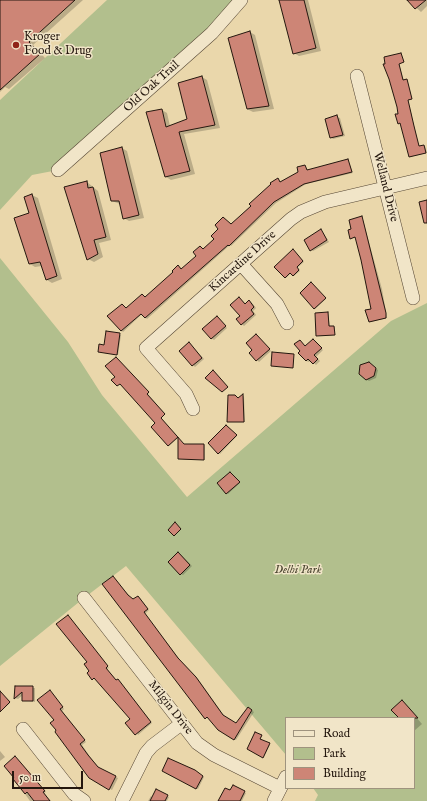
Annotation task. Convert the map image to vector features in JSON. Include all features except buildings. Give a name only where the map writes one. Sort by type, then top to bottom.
[{"type":"street","name":"Old Oak Trail","points":[[58,170],[212,33],[241,0]]},
{"type":"street","name":"Welland Drive","points":[[357,76],[413,298]]},
{"type":"street","name":"Kincardine Drive","points":[[193,409],[186,394],[146,348],[301,212],[325,202],[427,178]]},
{"type":"street","points":[[241,264],[277,304],[287,322]]},
{"type":"street","name":"Milgin Drive","points":[[84,598],[197,743],[206,750],[283,783]]},
{"type":"street","points":[[122,801],[146,753],[152,746],[181,724]]},
{"type":"street","points":[[23,729],[74,794],[84,801]]},
{"type":"street","points":[[274,801],[283,783]]},
{"type":"green space","points":[[107,0],[241,0],[58,170],[32,175],[0,210],[0,100]]},
{"type":"green space","name":"Delhi Park","points":[[0,258],[68,342],[102,395],[187,497],[391,321],[427,303],[427,801],[315,801],[318,795],[314,789],[415,789],[415,717],[285,717],[285,754],[126,566],[0,666]]},
{"type":"place","name":"Kroger Food & Drug","points":[[16,45]]}]
